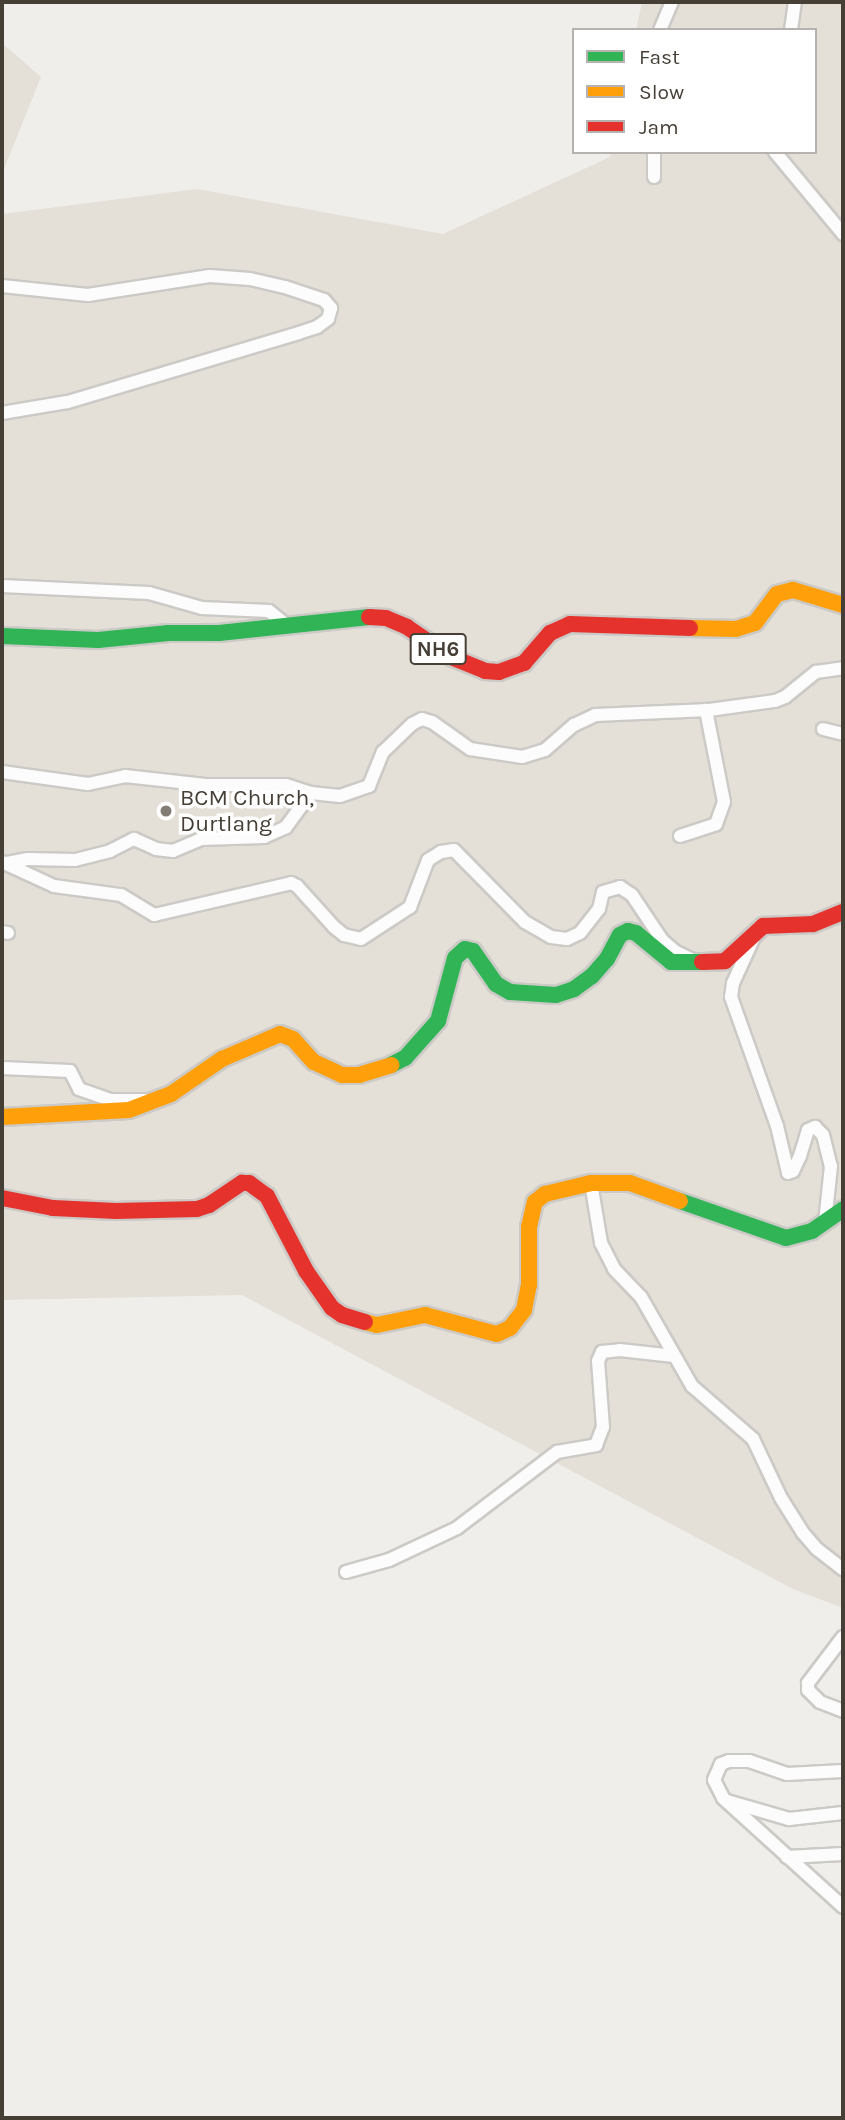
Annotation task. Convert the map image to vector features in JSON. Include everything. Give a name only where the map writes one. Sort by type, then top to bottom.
[{"type":"main road","name":"NH6","points":[[2,636],[98,640],[169,633],[219,633],[284,623],[386,618],[407,627],[459,662],[499,672],[523,663],[550,633],[570,624],[736,629],[755,623],[777,594],[793,590],[843,605]]},
{"type":"main road","points":[[2,1117],[114,1113],[162,1098],[222,1059],[280,1034],[293,1039],[324,1069],[342,1075],[359,1075],[397,1062],[420,1044],[438,1021],[445,1004],[454,958],[465,949],[473,951],[500,987],[527,995],[556,995],[580,985],[604,963],[620,935],[628,931],[636,933],[671,961],[725,961],[758,928],[813,924],[843,912]]},
{"type":"main road","points":[[2,1198],[53,1208],[116,1212],[197,1209],[209,1205],[242,1183],[249,1183],[267,1196],[306,1271],[332,1308],[342,1315],[377,1325],[425,1315],[497,1334],[507,1331],[521,1316],[528,1297],[528,1227],[535,1202],[557,1190],[591,1183],[630,1183],[786,1238],[802,1235],[843,1209]]},
{"type":"street","points":[[661,28],[672,2]]},
{"type":"street","points":[[791,28],[794,2]]},
{"type":"street","points":[[654,154],[654,177]]},
{"type":"street","points":[[777,154],[843,234]]},
{"type":"street","points":[[2,286],[88,295],[210,276],[250,279],[285,287],[324,300],[331,308],[328,319],[317,327],[299,333],[67,402],[2,413]]},
{"type":"street","points":[[2,586],[149,593],[202,608],[269,611],[284,623]]},
{"type":"street","points":[[2,772],[88,784],[125,776],[206,785],[286,785],[311,793],[340,796],[369,786],[383,752],[412,724],[422,719],[432,722],[470,749],[522,757],[545,750],[574,725],[596,715],[706,710],[775,701],[816,672],[843,668]]},
{"type":"street","points":[[680,836],[716,824],[724,802],[706,710]]},
{"type":"street","points":[[823,729],[843,734]]},
{"type":"street","points":[[4,863],[28,859],[75,860],[110,851],[134,839],[156,849],[173,851],[201,839],[264,837],[286,827],[311,793]]},
{"type":"street","points":[[4,863],[54,886],[121,895],[154,915],[286,883],[294,884],[334,927],[344,935],[361,939],[410,907],[428,860],[441,852],[454,850],[525,922],[551,937],[567,939],[580,933],[599,909],[603,892],[620,887],[632,895],[662,940],[676,952],[699,962]]},
{"type":"street","points":[[758,928],[733,983],[731,997],[777,1126],[788,1173],[795,1166],[808,1130],[815,1127],[823,1135],[831,1166],[825,1222]]},
{"type":"street","points":[[2,1068],[70,1071],[79,1089],[111,1100],[162,1098]]},
{"type":"street","points":[[591,1183],[601,1242],[614,1269],[641,1297],[674,1356],[699,1393],[753,1439],[781,1498],[803,1533],[817,1549],[843,1569]]},
{"type":"street","points":[[346,1572],[389,1560],[457,1528],[557,1452],[592,1447],[599,1442],[603,1427],[598,1361],[602,1352],[620,1350],[674,1356]]},
{"type":"street","points":[[843,1637],[808,1683],[811,1695],[843,1711]]},
{"type":"street","points":[[843,1771],[787,1774],[749,1761],[729,1760],[721,1765],[714,1780],[717,1790],[727,1801],[843,1907]]},
{"type":"street","points":[[727,1801],[752,1806],[789,1819],[843,1813]]},
{"type":"street","points":[[786,1857],[843,1854]]},
{"type":"street","points":[[828,1894],[843,1896]]},
{"type":"shaded area","points":[[642,2],[843,2],[843,1608],[793,1589],[242,1295],[2,1300],[2,214],[197,189],[443,234],[610,157],[611,154],[817,154],[817,28],[636,28]]},
{"type":"shaded area","points":[[2,43],[41,77],[2,174]]},
{"type":"traffic: fast","points":[[2,636],[98,640],[169,633],[219,633],[369,617]]},
{"type":"traffic: fast","points":[[391,1065],[405,1058],[438,1021],[455,958],[465,949],[473,951],[496,984],[510,992],[556,995],[574,989],[592,976],[607,959],[620,935],[628,931],[636,933],[671,962],[702,962]]},
{"type":"traffic: fast","points":[[680,1201],[786,1238],[812,1231],[843,1209]]},
{"type":"traffic: slow","points":[[690,628],[736,629],[755,623],[777,594],[793,590],[843,605]]},
{"type":"traffic: slow","points":[[2,1117],[129,1110],[171,1094],[222,1059],[280,1034],[293,1039],[314,1062],[342,1075],[359,1075],[391,1065]]},
{"type":"traffic: slow","points":[[365,1322],[377,1325],[425,1315],[497,1334],[510,1328],[524,1310],[529,1285],[529,1227],[535,1202],[545,1194],[591,1183],[630,1183],[680,1201]]},
{"type":"traffic: jam","points":[[369,617],[386,618],[407,627],[451,657],[485,671],[499,672],[524,663],[550,633],[570,624],[690,628]]},
{"type":"traffic: jam","points":[[702,962],[725,961],[763,926],[813,924],[843,912]]},
{"type":"traffic: jam","points":[[2,1198],[53,1208],[116,1211],[197,1209],[209,1205],[242,1183],[249,1183],[267,1196],[306,1271],[332,1308],[342,1315],[365,1322]]},
{"type":"place","name":"BCM Church, Durtlang","points":[[166,811]]}]
